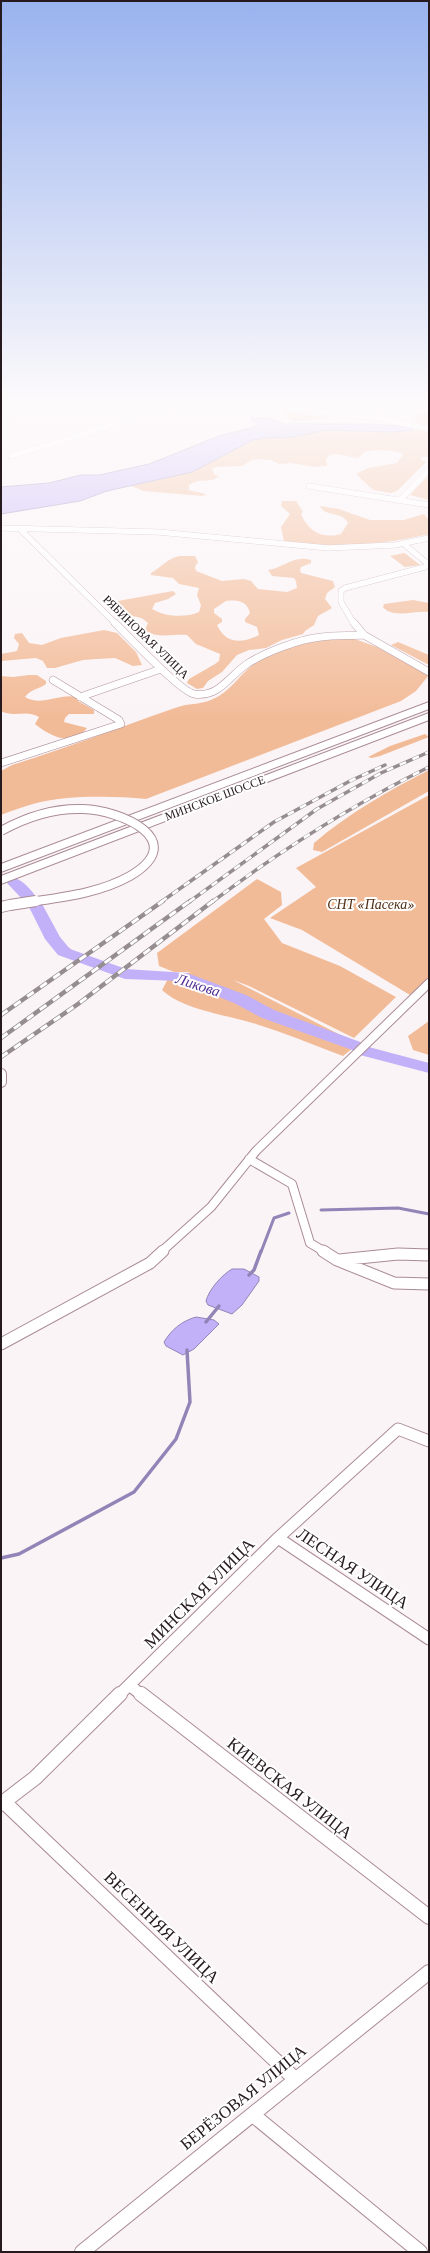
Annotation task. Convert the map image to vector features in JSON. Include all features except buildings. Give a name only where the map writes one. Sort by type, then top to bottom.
[{"type":"highway","name":"МИНСКОЕ ШОССЕ","points":[[6,866],[429,707]]},
{"type":"highway","name":"МИНСКОЕ ШОССЕ","points":[[1,880],[429,707]]},
{"type":"street","points":[[1,528],[21,530],[159,532],[251,542],[339,549],[404,544],[429,538]]},
{"type":"street","name":"РЯБИНОВАЯ УЛИЦА","points":[[21,530],[160,669],[188,692],[204,694],[218,690],[247,664],[282,648],[320,637],[364,635]]},
{"type":"street","points":[[404,544],[428,564],[425,567],[341,591],[340,600],[346,612],[364,635],[429,672]]},
{"type":"street","points":[[80,697],[160,669]]},
{"type":"street","points":[[1,763],[121,724],[120,720],[53,680]]},
{"type":"street","points":[[1,831],[22,820],[47,812],[66,809],[91,809],[117,814],[136,822],[150,835],[153,844],[147,861],[131,874],[119,880],[85,891],[6,906]]},
{"type":"street","points":[[1,1344],[87,1299],[150,1263],[211,1207],[249,1160],[277,1130],[429,983]]},
{"type":"street","points":[[1,1074],[1,1082]]},
{"type":"street","points":[[249,1160],[292,1184],[310,1243],[337,1260],[394,1283],[429,1284]]},
{"type":"street","points":[[337,1260],[398,1254],[429,1255]]},
{"type":"street","name":"МИНСКАЯ УЛИЦА","points":[[2,1803],[35,1778],[278,1538],[398,1429],[427,1438]]},
{"type":"street","name":"ЛЕСНАЯ УЛИЦА","points":[[278,1538],[429,1639]]},
{"type":"street","name":"КИЕВСКАЯ УЛИЦА","points":[[129,1685],[429,1917]]},
{"type":"street","name":"ВЕСЕННЯЯ УЛИЦА","points":[[2,1803],[295,2080]]},
{"type":"street","name":"БЕРЁЗОВАЯ УЛИЦА","points":[[82,2252],[429,1972]]},
{"type":"street","points":[[253,2115],[420,2252]]},
{"type":"green space","points":[[283,508],[301,508],[303,512],[301,514],[304,520],[312,530],[328,536],[341,534],[348,523],[346,519],[325,512],[321,508],[339,509],[370,520],[404,520],[424,514],[429,520],[429,534],[393,541],[356,545],[320,545],[284,541],[281,527],[290,514]]},
{"type":"green space","points":[[404,553],[420,565],[405,567],[390,556]]},
{"type":"green space","points":[[195,556],[198,562],[195,567],[196,571],[222,581],[244,579],[251,581],[258,589],[287,592],[297,588],[294,578],[272,576],[268,570],[274,569],[294,560],[311,560],[311,563],[301,567],[301,573],[333,581],[335,587],[327,593],[325,599],[332,608],[318,616],[314,625],[303,634],[282,640],[266,648],[249,650],[237,655],[222,672],[208,681],[203,688],[197,689],[187,683],[189,679],[219,661],[220,654],[196,644],[187,635],[160,635],[150,633],[145,630],[148,623],[144,619],[122,614],[114,607],[114,604],[118,601],[173,591],[176,594],[168,599],[155,603],[152,609],[163,614],[176,616],[199,612],[201,605],[197,595],[199,588],[179,584],[173,578],[151,575],[151,573],[175,557]],"holes":[[[226,601],[237,601],[244,603],[249,609],[250,613],[245,619],[245,622],[257,627],[259,635],[240,641],[229,639],[225,636],[217,625],[222,622],[222,619],[214,613],[214,609]]]},
{"type":"green space","points":[[413,600],[429,603],[429,612],[392,613],[383,607],[384,604]]},
{"type":"green space","points":[[104,630],[117,633],[136,652],[142,665],[133,666],[115,658],[83,660],[55,668],[47,668],[43,661],[36,658],[1,661],[1,654],[17,651],[19,644],[14,638],[15,634],[22,633],[29,643],[42,645],[61,638]]},
{"type":"green space","points":[[352,638],[377,647],[429,675],[416,691],[401,701],[146,799],[104,797],[60,799],[33,804],[1,815],[1,771],[12,765],[73,745],[180,706],[213,699],[225,692],[254,664],[276,651],[314,641]]},
{"type":"green space","points":[[398,642],[429,655],[429,665],[391,645]]},
{"type":"green space","points":[[37,675],[46,681],[46,684],[29,693],[25,697],[37,701],[70,696],[77,697],[78,701],[94,710],[94,714],[69,714],[65,718],[64,722],[87,728],[81,734],[75,738],[68,739],[54,736],[35,724],[39,717],[25,713],[11,714],[1,711],[1,676],[13,677]]},
{"type":"green space","points":[[425,734],[429,737],[380,756],[372,758],[368,757],[390,746]]},
{"type":"green space","points":[[429,770],[429,791],[322,852],[313,850],[314,843],[355,812],[384,794]]},
{"type":"green space","name":"СНТ «Пасека»","points":[[429,795],[429,978],[410,995],[302,930],[270,918],[316,887],[296,868]]},
{"type":"green space","points":[[257,879],[281,892],[282,905],[264,919],[282,943],[340,966],[396,997],[354,1038],[249,986],[233,980],[358,1044],[343,1056],[289,1035],[194,1007],[171,997],[162,990],[169,977],[191,972],[174,972],[159,966],[157,953]]},
{"type":"green space","points":[[42,907],[53,932],[60,941],[72,950],[59,952],[47,937],[38,920],[34,908]]},
{"type":"green space","points":[[429,1021],[429,1055],[413,1050],[408,1036]]},
{"type":"shaded area","points":[[1,508],[37,508],[1,514]]},
{"type":"shaded area","points":[[232,1269],[244,1269],[259,1277],[259,1281],[242,1305],[232,1314],[208,1305],[206,1301],[216,1283]]},
{"type":"shaded area","points":[[196,1317],[214,1320],[219,1324],[194,1349],[183,1355],[166,1346],[164,1342],[174,1329],[182,1323]]},
{"type":"waterway","name":"Ликова","points":[[15,883],[29,898]]},
{"type":"waterway","name":"Ликова","points":[[36,905],[53,939],[64,952],[88,962],[125,974],[181,976],[240,999],[268,1014],[357,1047]]},
{"type":"waterway","name":"Ликова","points":[[366,1051],[429,1068]]},
{"type":"waterway","points":[[321,1210],[398,1208],[429,1214]]},
{"type":"waterway","points":[[261,1252],[274,1218],[289,1213]]},
{"type":"waterway","points":[[249,1275],[254,1270],[261,1251]]},
{"type":"waterway","points":[[206,1322],[219,1306]]},
{"type":"waterway","points":[[1,1558],[19,1554],[134,1492],[176,1439],[190,1402],[187,1350]]},
{"type":"railway","points":[[189,902],[317,809],[381,773],[429,752]]},
{"type":"railway","points":[[161,902],[274,822],[350,781],[385,765]]},
{"type":"railway","points":[[212,902],[264,864],[318,829],[372,797],[429,767]]},
{"type":"railway","points":[[1,1015],[163,901]]},
{"type":"railway","points":[[1,1038],[190,901]]},
{"type":"railway","points":[[1,1057],[78,1004],[213,901]]}]
